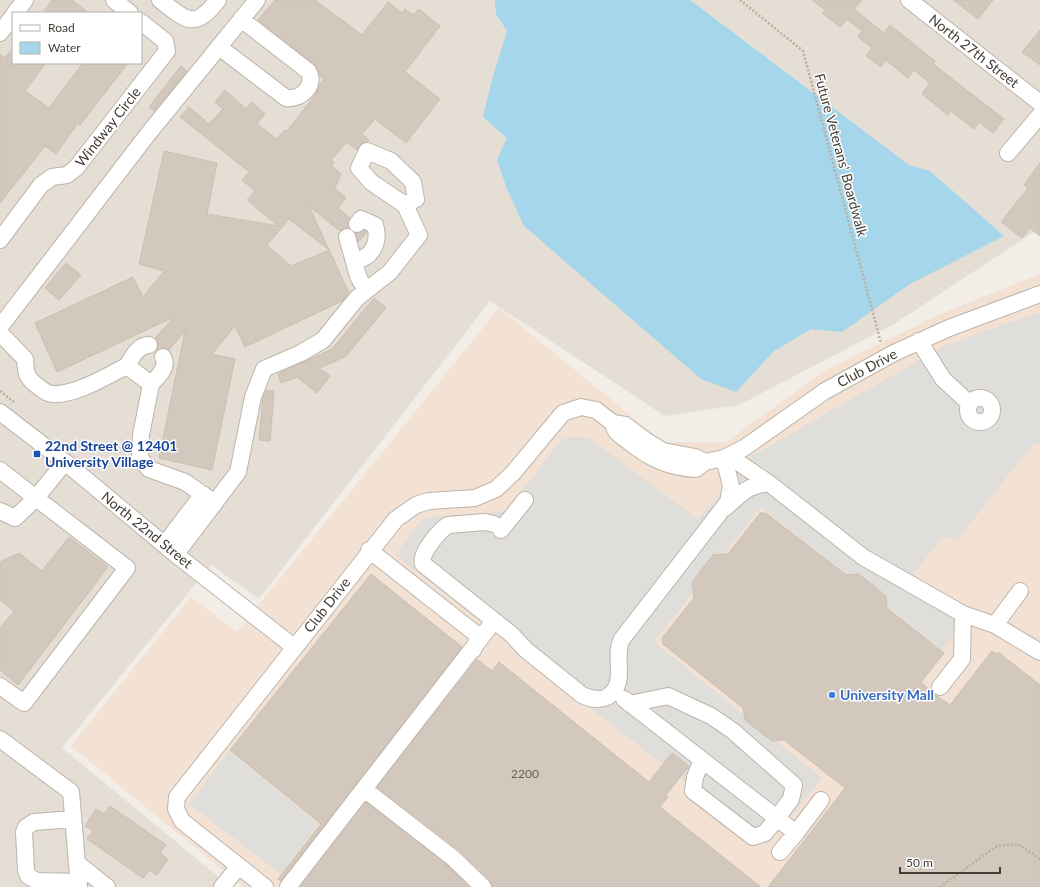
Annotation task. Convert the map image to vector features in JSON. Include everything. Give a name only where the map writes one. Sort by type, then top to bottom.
[{"type":"street","points":[[16,12],[25,0]]},
{"type":"street","points":[[114,0],[129,12]]},
{"type":"street","points":[[160,0],[184,19],[193,19],[204,15],[218,0]]},
{"type":"street","points":[[150,345],[145,345],[138,349],[127,366],[79,389],[53,394],[46,392],[30,380],[26,373],[25,359],[2,337],[148,134],[257,0]]},
{"type":"street","name":"North 27th Street","points":[[911,1],[1040,103]]},
{"type":"street","points":[[0,33],[12,17]]},
{"type":"street","points":[[219,47],[286,98],[292,99],[300,97],[307,90],[310,80],[308,71],[242,19]]},
{"type":"street","name":"Windway Circle","points":[[0,240],[41,185],[52,178],[67,175],[76,168],[167,51],[165,41],[142,23]]},
{"type":"street","points":[[1008,153],[1040,115]]},
{"type":"street","points":[[170,550],[209,498],[238,472],[253,397],[264,369],[301,353],[323,340],[356,298],[390,272],[419,235],[405,205]]},
{"type":"street","points":[[354,261],[362,260],[373,249],[378,236],[375,225],[361,220],[357,224]]},
{"type":"street","points":[[348,237],[361,282],[368,288]]},
{"type":"street","name":"Club Drive","points":[[265,887],[182,821],[176,809],[177,797],[369,550],[396,519],[416,505],[429,501],[475,498],[496,489],[514,473],[558,418],[572,408],[589,407],[613,423],[618,434],[645,455],[661,463],[680,468],[696,469],[705,462],[727,457],[744,448],[825,391],[861,370],[919,341],[1040,294]]},
{"type":"street","points":[[919,341],[943,379],[970,404]]},
{"type":"street","points":[[163,357],[165,365],[163,371],[151,384],[141,435],[140,458],[146,467],[154,472],[184,482],[209,498]]},
{"type":"street","points":[[127,366],[151,384]]},
{"type":"street","name":"North 22nd Street","points":[[0,412],[65,462],[170,550],[294,647]]},
{"type":"street","points":[[727,457],[770,484],[863,557],[963,614],[995,625],[1040,652]]},
{"type":"street","points":[[525,500],[498,527],[485,522],[448,525],[424,553],[421,560],[426,567],[511,634],[526,650],[582,695],[598,699],[603,698],[613,691],[618,680],[618,650],[622,638],[728,502],[730,486],[727,457]]},
{"type":"street","points":[[0,511],[15,518],[36,498],[65,462]]},
{"type":"street","points":[[0,686],[24,703],[127,568],[36,498],[1,474]]},
{"type":"street","points":[[724,509],[747,490],[760,483],[770,484]]},
{"type":"street","points":[[369,550],[476,634],[477,640],[471,655]]},
{"type":"street","points":[[995,625],[1020,591]]},
{"type":"street","points":[[940,687],[962,659],[963,614]]},
{"type":"street","points":[[288,887],[494,621]]},
{"type":"street","points":[[613,691],[796,833]]},
{"type":"street","points":[[630,704],[668,696],[712,716],[733,732],[794,785],[790,800],[765,833],[753,837],[693,791],[695,777],[702,760]]},
{"type":"street","points":[[0,740],[70,792],[73,819],[79,885],[32,880],[26,870],[26,827],[34,822],[73,819]]},
{"type":"street","points":[[364,789],[453,858],[483,887]]},
{"type":"street","points":[[780,852],[821,800]]},
{"type":"street","points":[[77,863],[107,887]]},
{"type":"street","points":[[222,887],[239,866]]},
{"type":"path","name":"Future Veterans' Boardwalk","points":[[740,0],[803,51],[881,343]]},
{"type":"path","points":[[940,887],[996,846],[1018,844],[1040,859]]},
{"type":"shaded area","points":[[0,0],[1040,0],[1040,228],[894,324],[739,405],[665,416],[490,301],[259,599],[211,565],[62,748],[231,887],[0,887]]},
{"type":"shaded area","points":[[1040,274],[1040,887],[244,887],[71,746],[191,597],[237,632],[499,308],[663,442],[726,442],[824,371],[938,315]]},
{"type":"shaded area","points":[[1040,312],[1040,445],[1037,443],[1031,447],[957,540],[942,537],[905,586],[962,625],[942,650],[761,507],[654,642],[822,778],[767,846],[395,555],[423,518],[507,511],[563,437],[588,437],[698,519],[747,464],[752,456],[944,346]]},
{"type":"shaded area","points":[[229,751],[319,824],[281,874],[189,804]]},
{"type":"water","points":[[495,0],[690,0],[909,165],[930,171],[1004,236],[910,284],[842,332],[811,329],[774,351],[736,392],[701,379],[524,226],[507,189],[497,160],[507,138],[483,117],[492,79],[507,31],[496,14]]},
{"type":"building","points":[[52,0],[72,0],[88,12],[44,12]]},
{"type":"building","points":[[275,0],[315,0],[362,35],[388,2],[402,13],[405,9],[413,15],[419,9],[440,26],[405,72],[440,99],[406,143],[375,119],[362,134],[369,140],[367,142],[361,144],[357,150],[347,142],[331,160],[334,163],[332,166],[341,174],[335,188],[346,198],[338,208],[350,218],[348,228],[340,231],[309,206],[349,293],[342,301],[245,347],[235,326],[212,354],[235,359],[212,470],[159,458],[185,331],[169,350],[164,348],[157,350],[158,344],[155,338],[174,317],[57,372],[35,323],[133,277],[143,297],[164,271],[139,264],[164,151],[217,163],[207,214],[278,226],[247,200],[255,191],[242,180],[249,172],[180,117],[189,107],[209,124],[223,109],[215,102],[225,90],[246,109],[252,102],[265,114],[257,124],[277,139],[285,130],[287,131],[316,94],[324,79],[319,75],[314,64],[258,20]],"holes":[[[289,219],[329,250],[291,266],[267,245]]]},
{"type":"building","points":[[812,0],[862,0],[854,9],[884,33],[890,25],[935,61],[933,64],[1004,119],[993,133],[979,122],[974,129],[951,111],[948,115],[922,94],[930,83],[914,70],[908,78],[886,60],[881,67],[866,56],[872,48],[858,37],[862,31],[847,19],[840,27],[822,13],[825,10]]},
{"type":"building","points":[[953,0],[993,0],[978,19]]},
{"type":"building","points":[[1040,30],[1040,65],[1022,52]]},
{"type":"building","points":[[12,49],[12,64],[45,64],[25,91],[49,108],[82,64],[127,64],[80,125],[78,123],[56,154],[45,146],[0,203],[0,54],[5,58]]},
{"type":"building","points":[[181,66],[187,71],[154,111],[149,107]]},
{"type":"building","points":[[1040,163],[1040,236],[1030,228],[1022,238],[1001,222],[1028,188],[1024,185]]},
{"type":"building","points":[[364,231],[367,232],[358,242],[356,233]]},
{"type":"building","points":[[66,263],[81,275],[59,300],[45,288]]},
{"type":"building","points":[[374,298],[386,308],[345,357],[319,368],[330,376],[317,393],[297,377],[281,383],[278,374],[332,349]]},
{"type":"building","points":[[266,391],[274,391],[270,441],[259,440],[263,397]]},
{"type":"building","name":"University Mall","points":[[760,513],[766,513],[846,575],[859,574],[886,596],[887,608],[944,653],[921,682],[934,694],[950,705],[992,651],[996,654],[998,652],[1040,685],[1040,887],[768,887],[845,788],[784,740],[772,741],[745,720],[743,708],[663,644],[662,638],[694,598],[692,582],[713,555],[728,554]]},
{"type":"building","points":[[69,537],[108,567],[18,685],[0,670],[0,628],[14,611],[0,600],[0,562],[19,553],[42,571]]},
{"type":"building","points":[[371,574],[462,647],[281,881],[278,879],[321,824],[230,750]]},
{"type":"building","points":[[477,659],[492,671],[499,662],[649,782],[672,753],[689,766],[666,795],[668,797],[660,807],[761,887],[492,887],[490,880],[460,851],[377,787]]},
{"type":"building","points":[[366,802],[447,865],[469,887],[300,887]]},
{"type":"building","points":[[110,806],[166,845],[160,853],[168,859],[157,875],[149,870],[143,878],[87,839],[93,831],[85,826],[96,809],[104,814]]},
{"type":"place","name":"22nd Street @ 12401 University Village","points":[[37,454]]},
{"type":"place","name":"University Mall","points":[[832,695]]}]
